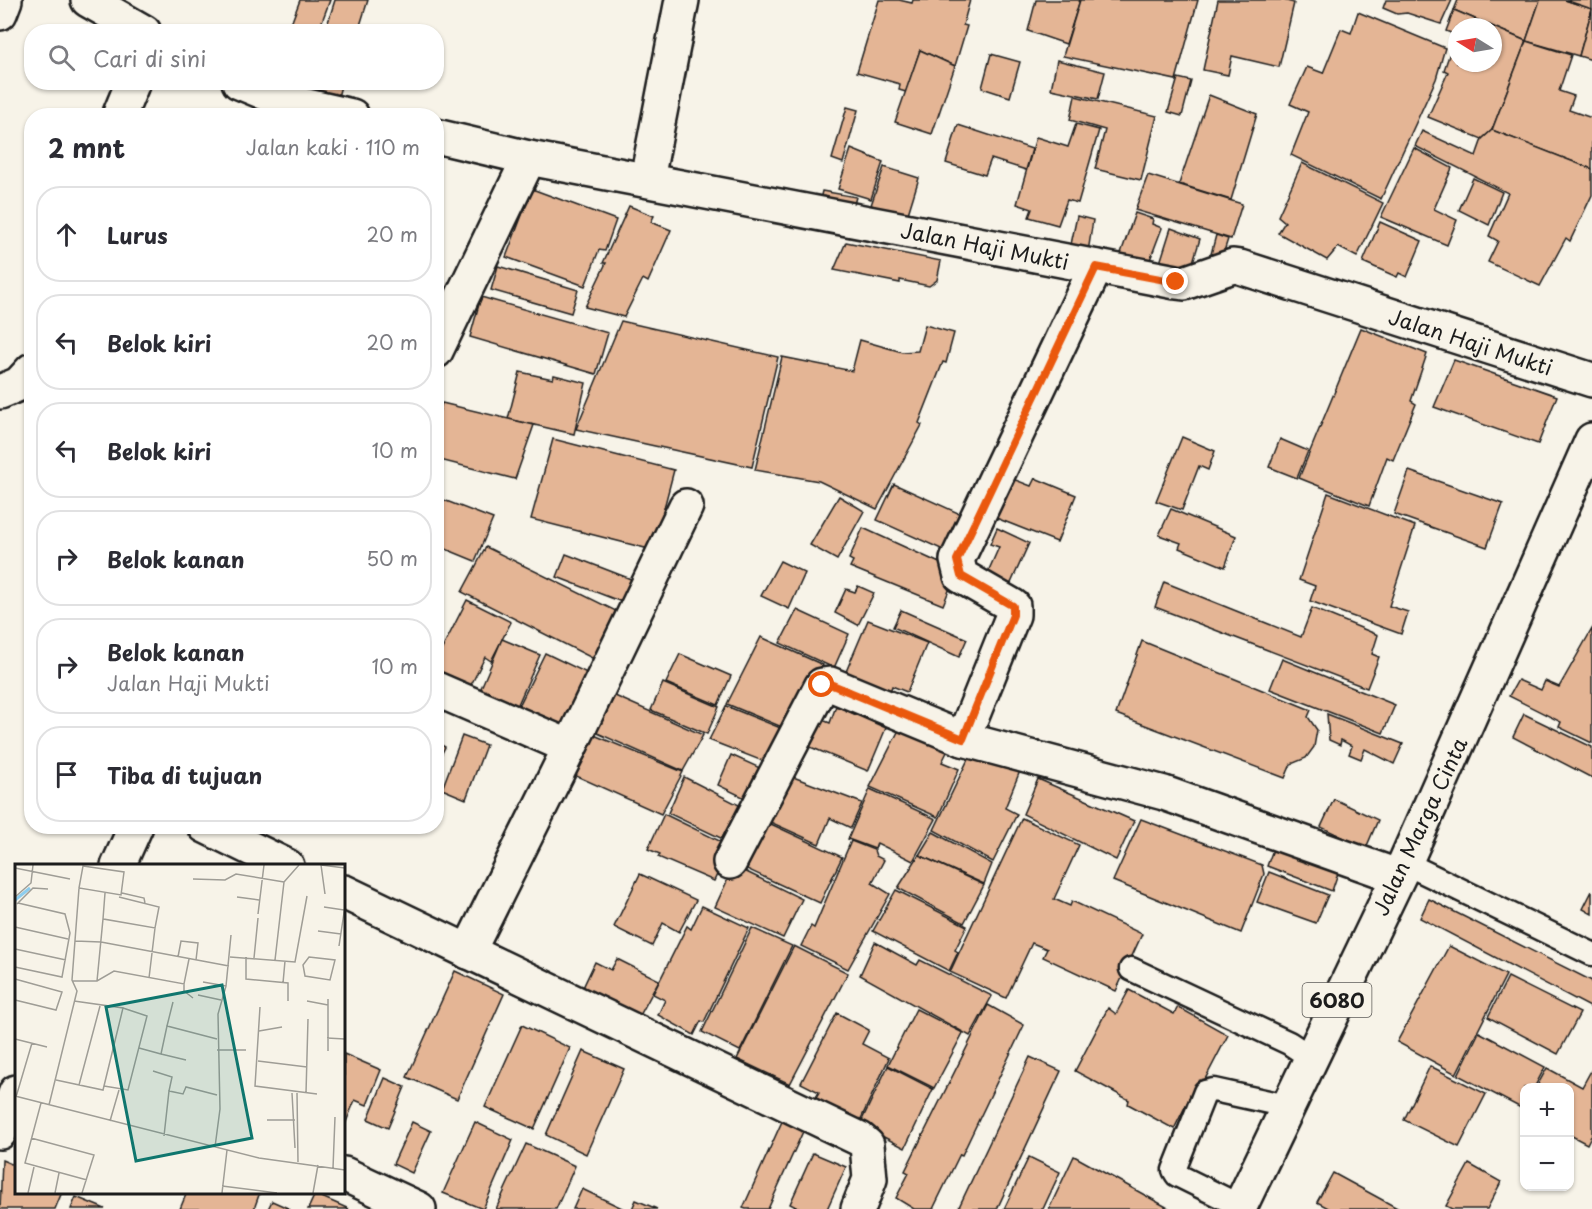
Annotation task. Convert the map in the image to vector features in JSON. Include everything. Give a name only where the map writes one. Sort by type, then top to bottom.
[{"type":"street","points":[[0,13],[5,0]]},
{"type":"street","points":[[88,0],[130,24]]},
{"type":"street","points":[[647,179],[682,0]]},
{"type":"street","points":[[122,108],[130,90]]},
{"type":"street","points":[[258,90],[285,101],[316,108]]},
{"type":"street","name":"Jalan Haji Mukti","points":[[444,138],[529,158],[1184,283],[1233,266],[1240,267],[1592,380]]},
{"type":"street","points":[[444,334],[529,158]]},
{"type":"street","points":[[963,739],[1013,615],[1013,606],[961,576],[957,560],[1096,267]]},
{"type":"street","points":[[0,392],[19,384],[24,379]]},
{"type":"street","name":"Jalan Marga Cinta","points":[[1239,1208],[1401,870],[1592,440]]},
{"type":"street","points":[[468,952],[686,506]]},
{"type":"street","points":[[730,862],[822,685],[830,684],[963,739],[1164,793],[1401,870]]},
{"type":"street","points":[[444,692],[570,747]]},
{"type":"street","points":[[119,864],[132,834]]},
{"type":"street","points":[[221,834],[283,864]]},
{"type":"street","points":[[345,892],[860,1139],[867,1145],[870,1179],[858,1209]]},
{"type":"street","points":[[0,1132],[15,1094]]},
{"type":"street","points":[[345,1174],[419,1209]]},
{"type":"lane","points":[[1401,870],[1592,954]]},
{"type":"lane","points":[[1131,969],[1288,1042],[1310,1057]]},
{"type":"lane","points":[[1239,1208],[1177,1175],[1173,1170],[1205,1092],[1214,1090],[1287,1106]]},
{"type":"building","points":[[300,0],[330,0],[321,24],[291,24]]},
{"type":"building","points":[[335,0],[368,0],[360,24],[328,24]]},
{"type":"building","points":[[879,0],[899,0],[912,3],[913,0],[970,0],[963,25],[967,26],[955,66],[920,50],[906,92],[899,90],[900,84],[857,72]]},
{"type":"building","points":[[1036,0],[1080,0],[1066,44],[1028,31]]},
{"type":"building","points":[[1080,0],[1198,0],[1176,80],[1063,56]]},
{"type":"building","points":[[1218,0],[1283,0],[1294,3],[1279,67],[1232,56],[1228,75],[1203,70]]},
{"type":"building","points":[[1386,0],[1452,0],[1441,24],[1407,13],[1397,14],[1383,8]]},
{"type":"building","points":[[1458,0],[1540,0],[1526,41],[1502,31],[1502,18],[1473,18],[1454,10]]},
{"type":"building","points":[[1540,0],[1565,0],[1592,9],[1579,56],[1526,41]]},
{"type":"building","points":[[1565,0],[1592,0],[1592,9]]},
{"type":"building","points":[[1592,9],[1592,60],[1579,56]]},
{"type":"building","points":[[1454,10],[1473,18],[1451,18]]},
{"type":"building","points":[[1358,12],[1445,48],[1436,79],[1381,199],[1291,155],[1308,112],[1290,104],[1307,67],[1323,73],[1341,29],[1351,33]]},
{"type":"building","points":[[1502,31],[1526,41],[1492,130],[1482,139],[1428,117],[1448,72],[1502,72]]},
{"type":"building","points":[[1526,41],[1571,55],[1559,91],[1574,96],[1569,110],[1592,118],[1592,169],[1492,130]]},
{"type":"building","points":[[920,50],[955,66],[932,134],[895,122]]},
{"type":"building","points":[[991,54],[1020,62],[1010,97],[982,88]]},
{"type":"building","points":[[1448,58],[1448,72],[1444,70]]},
{"type":"building","points":[[1057,60],[1105,72],[1098,99],[1051,89]]},
{"type":"building","points":[[1178,78],[1191,81],[1182,116],[1168,112]]},
{"type":"building","points":[[319,90],[340,90],[338,97]]},
{"type":"building","points":[[1209,95],[1257,114],[1231,200],[1179,184]]},
{"type":"building","points":[[1075,96],[1157,116],[1141,180],[1095,169],[1105,130],[1070,120]]},
{"type":"building","points":[[847,107],[858,110],[843,163],[832,159]]},
{"type":"building","points":[[1076,124],[1099,130],[1078,203],[1067,200],[1058,225],[1029,217],[1032,209],[1017,204],[1036,137],[1068,147]]},
{"type":"building","points":[[958,125],[1032,149],[1026,170],[991,159],[985,175],[946,163]]},
{"type":"building","points":[[1492,130],[1592,169],[1592,195],[1570,241],[1566,238],[1540,286],[1488,262],[1498,241],[1489,236],[1508,193],[1415,146],[1422,131],[1476,156],[1482,139]]},
{"type":"building","points":[[1414,148],[1452,168],[1434,209],[1457,220],[1447,245],[1381,217]]},
{"type":"building","points":[[851,149],[883,162],[871,199],[838,189]]},
{"type":"building","points":[[1302,163],[1383,203],[1357,257],[1338,247],[1327,260],[1278,233],[1285,222],[1278,216]]},
{"type":"building","points":[[884,167],[919,178],[907,217],[871,205]]},
{"type":"building","points":[[1148,175],[1242,204],[1231,239],[1135,210]]},
{"type":"building","points":[[1473,178],[1502,192],[1489,225],[1459,210]]},
{"type":"building","points":[[532,189],[616,220],[605,251],[599,250],[585,286],[506,257]]},
{"type":"building","points":[[822,191],[856,197],[852,211],[819,204]]},
{"type":"building","points":[[629,206],[654,216],[651,222],[671,230],[648,282],[643,279],[624,317],[585,307]]},
{"type":"building","points":[[1135,213],[1153,219],[1152,224],[1162,228],[1148,265],[1120,256]]},
{"type":"building","points":[[1077,216],[1093,220],[1088,252],[1070,249]]},
{"type":"building","points":[[1380,222],[1422,241],[1407,277],[1399,273],[1397,277],[1363,262]]},
{"type":"building","points":[[1171,228],[1200,239],[1189,275],[1159,266]]},
{"type":"building","points":[[1216,235],[1228,239],[1221,261],[1210,258]]},
{"type":"building","points":[[846,242],[941,261],[937,280],[929,286],[900,280],[900,283],[834,270]]},
{"type":"building","points":[[498,266],[578,290],[571,313],[491,290]]},
{"type":"building","points":[[481,297],[608,333],[596,374],[470,337]]},
{"type":"building","points":[[621,321],[778,357],[752,467],[576,429]]},
{"type":"building","points":[[925,325],[954,333],[946,363],[943,362],[919,423],[922,425],[877,509],[819,481],[755,470],[782,357],[852,371],[860,340],[902,352],[918,351]]},
{"type":"building","points":[[1361,328],[1427,354],[1411,401],[1416,404],[1393,460],[1387,457],[1369,506],[1299,478]]},
{"type":"building","points":[[1454,360],[1557,396],[1538,444],[1434,407]]},
{"type":"building","points":[[520,372],[553,379],[554,375],[586,383],[574,434],[508,419]]},
{"type":"building","points":[[444,403],[534,425],[515,479],[444,461]]},
{"type":"building","points":[[1182,437],[1215,451],[1208,470],[1199,466],[1182,510],[1156,501]]},
{"type":"building","points":[[553,439],[674,470],[653,550],[531,519]]},
{"type":"building","points":[[1280,439],[1308,451],[1297,478],[1269,467]]},
{"type":"building","points":[[1409,471],[1503,504],[1487,547],[1394,514]]},
{"type":"building","points":[[1005,476],[1031,486],[1035,478],[1076,495],[1057,542],[991,516]]},
{"type":"building","points":[[894,484],[967,517],[950,553],[877,520]]},
{"type":"building","points":[[1328,493],[1415,526],[1389,606],[1408,612],[1401,634],[1310,601],[1315,586],[1299,580]]},
{"type":"building","points":[[839,496],[864,511],[837,560],[810,545]]},
{"type":"building","points":[[444,500],[493,519],[475,561],[444,548]]},
{"type":"building","points":[[1171,509],[1236,536],[1225,567],[1179,548],[1181,543],[1159,535]]},
{"type":"building","points":[[863,528],[957,571],[943,605],[850,567],[853,561],[849,559]]},
{"type":"building","points":[[997,528],[1029,543],[1007,592],[984,581],[999,547],[990,544]]},
{"type":"building","points":[[486,547],[618,612],[594,659],[462,592]]},
{"type":"building","points":[[566,554],[636,581],[627,604],[557,577]]},
{"type":"building","points":[[780,561],[805,573],[789,609],[761,596]]},
{"type":"building","points":[[1164,582],[1301,637],[1312,608],[1378,635],[1372,654],[1379,657],[1367,688],[1155,607]]},
{"type":"building","points":[[858,586],[874,593],[858,625],[835,613],[846,589],[855,592]]},
{"type":"building","points":[[467,600],[511,622],[491,661],[485,657],[468,691],[444,679],[444,645]]},
{"type":"building","points":[[797,610],[849,634],[834,668],[780,643]]},
{"type":"building","points":[[901,610],[967,639],[959,657],[893,627]]},
{"type":"building","points":[[868,620],[927,643],[907,692],[892,686],[889,694],[842,681]]},
{"type":"building","points":[[1592,629],[1592,743],[1559,727],[1561,722],[1509,696],[1518,680],[1541,690],[1545,681],[1559,687]]},
{"type":"building","points":[[761,637],[823,665],[809,701],[797,696],[782,727],[727,704]]},
{"type":"building","points":[[502,639],[540,655],[515,711],[478,695]]},
{"type":"building","points":[[1142,641],[1311,710],[1308,717],[1317,730],[1314,747],[1306,758],[1291,764],[1285,778],[1116,714]]},
{"type":"building","points":[[545,653],[587,673],[559,731],[517,710]]},
{"type":"building","points":[[680,654],[731,676],[718,705],[666,683]]},
{"type":"building","points":[[1282,659],[1395,705],[1383,733],[1270,689]]},
{"type":"building","points":[[663,683],[719,707],[707,734],[651,710]]},
{"type":"building","points":[[615,696],[703,735],[683,771],[595,732]]},
{"type":"building","points":[[726,706],[788,731],[773,765],[709,740]]},
{"type":"building","points":[[836,706],[886,728],[868,771],[808,746],[820,719],[830,723]]},
{"type":"building","points":[[1327,714],[1403,744],[1394,764],[1365,749],[1361,759],[1349,754],[1352,746],[1341,740],[1340,745],[1329,740]]},
{"type":"building","points":[[1524,714],[1592,747],[1592,778],[1513,737]]},
{"type":"building","points":[[905,718],[950,746],[942,762],[959,769],[938,817],[870,787]]},
{"type":"building","points":[[594,735],[683,772],[661,814],[572,774]]},
{"type":"building","points":[[462,736],[486,745],[466,799],[444,790],[444,784]]},
{"type":"building","points":[[973,749],[1020,771],[1005,808],[1017,814],[993,862],[934,830]]},
{"type":"building","points":[[731,755],[760,768],[745,798],[718,785]]},
{"type":"building","points":[[780,772],[862,803],[851,828],[830,818],[819,844],[759,817]]},
{"type":"building","points":[[684,777],[743,807],[727,841],[668,813]]},
{"type":"building","points":[[1038,779],[1134,821],[1116,860],[1023,814]]},
{"type":"building","points":[[870,789],[936,819],[913,861],[877,843],[875,849],[848,839]]},
{"type":"building","points":[[1334,799],[1378,820],[1366,848],[1321,827]]},
{"type":"building","points":[[664,814],[730,846],[714,881],[658,857],[660,854],[648,849]]},
{"type":"building","points":[[758,818],[842,857],[820,903],[736,864]]},
{"type":"building","points":[[1022,818],[1079,845],[1054,899],[1070,906],[1072,901],[1142,934],[1116,991],[1043,957],[1047,949],[1032,943],[1006,998],[950,972]]},
{"type":"building","points":[[1141,819],[1262,865],[1264,874],[1241,933],[1113,881]]},
{"type":"building","points":[[933,832],[992,864],[984,884],[919,855]]},
{"type":"building","points":[[851,841],[874,850],[876,856],[884,860],[872,883],[890,894],[848,969],[801,946],[811,926],[814,928]]},
{"type":"building","points":[[1276,841],[1339,870],[1332,891],[1267,866]]},
{"type":"building","points":[[919,855],[984,885],[964,923],[898,888]]},
{"type":"building","points":[[734,866],[802,899],[783,938],[715,907]]},
{"type":"building","points":[[1269,872],[1328,895],[1316,923],[1257,902]]},
{"type":"building","points":[[640,874],[696,900],[679,932],[663,923],[652,946],[614,927]]},
{"type":"building","points":[[896,890],[967,926],[955,950],[958,952],[949,971],[873,931]]},
{"type":"building","points":[[1592,891],[1592,914],[1583,909]]},
{"type":"building","points":[[1429,899],[1592,981],[1592,1008],[1420,918]]},
{"type":"building","points":[[702,906],[749,928],[704,1022],[701,1021],[694,1035],[658,1015],[665,1000],[653,994],[687,926],[691,929]]},
{"type":"building","points":[[752,928],[792,946],[740,1051],[702,1032]]},
{"type":"building","points":[[875,942],[917,965],[920,960],[992,996],[970,1036],[860,975]]},
{"type":"building","points":[[794,946],[848,973],[790,1084],[737,1059]]},
{"type":"building","points":[[1449,946],[1506,975],[1456,1074],[1397,1042]]},
{"type":"building","points":[[617,959],[659,980],[637,1021],[580,994],[595,962],[611,970]]},
{"type":"building","points":[[455,971],[504,994],[457,1099],[407,1077]]},
{"type":"building","points":[[1508,977],[1580,1013],[1558,1054],[1488,1017]]},
{"type":"building","points":[[1129,990],[1174,1014],[1178,1007],[1228,1035],[1191,1106],[1187,1103],[1174,1129],[1128,1104],[1129,1100],[1075,1071],[1108,1008],[1116,1014]]},
{"type":"building","points":[[988,1005],[1024,1025],[962,1155],[960,1154],[933,1209],[914,1209],[896,1198],[909,1173],[905,1171]]},
{"type":"building","points":[[916,1009],[963,1033],[934,1088],[888,1065]]},
{"type":"building","points":[[837,1013],[869,1030],[862,1044],[889,1058],[860,1121],[815,1099],[819,1092],[801,1083]]},
{"type":"building","points":[[522,1025],[570,1048],[534,1129],[485,1107]]},
{"type":"building","points":[[1479,1032],[1545,1067],[1537,1083],[1520,1083],[1520,1107],[1458,1075]]},
{"type":"building","points":[[583,1051],[624,1069],[586,1154],[546,1135]]},
{"type":"building","points":[[345,1054],[381,1070],[367,1105],[355,1100],[345,1125]]},
{"type":"building","points":[[1030,1057],[1061,1071],[997,1209],[962,1209],[959,1207]]},
{"type":"building","points":[[888,1066],[933,1089],[905,1148],[872,1131],[873,1127],[862,1120]]},
{"type":"building","points":[[1430,1066],[1486,1094],[1459,1147],[1404,1120]]},
{"type":"building","points":[[1547,1068],[1582,1087],[1592,1069],[1592,1134],[1587,1144],[1574,1137],[1574,1083],[1539,1083]]},
{"type":"building","points":[[385,1078],[405,1087],[388,1128],[368,1119]]},
{"type":"building","points":[[784,1117],[805,1127],[768,1209],[743,1208]]},
{"type":"building","points":[[412,1122],[431,1131],[412,1173],[393,1164]]},
{"type":"building","points":[[475,1122],[513,1140],[483,1209],[443,1193]]},
{"type":"building","points":[[526,1144],[575,1166],[556,1209],[496,1209]]},
{"type":"building","points":[[813,1153],[846,1167],[827,1209],[800,1209],[790,1204]]},
{"type":"building","points":[[1074,1156],[1170,1209],[1049,1209]]},
{"type":"building","points":[[1029,1157],[1060,1172],[1043,1209],[1004,1209]]},
{"type":"building","points":[[2,1160],[15,1166],[15,1194],[61,1194],[55,1209],[0,1209]]},
{"type":"building","points":[[1469,1164],[1501,1182],[1487,1209],[1452,1209],[1446,1206]]},
{"type":"building","points":[[1333,1173],[1399,1209],[1330,1209],[1317,1202]]},
{"type":"building","points":[[582,1189],[624,1209],[573,1209]]},
{"type":"building","points":[[186,1194],[259,1194],[254,1209],[180,1209]]},
{"type":"building","points":[[315,1194],[349,1209],[308,1209]]},
{"type":"building","points":[[76,1197],[105,1209],[71,1209]]},
{"type":"building","points":[[636,1200],[657,1209],[632,1209]]},
{"type":"building","points":[[272,1201],[290,1209],[268,1209]]},
{"type":"route","points":[[822,685],[830,684],[963,739],[1013,615],[1013,606],[961,576],[957,560],[1096,267],[1176,282]]}]
